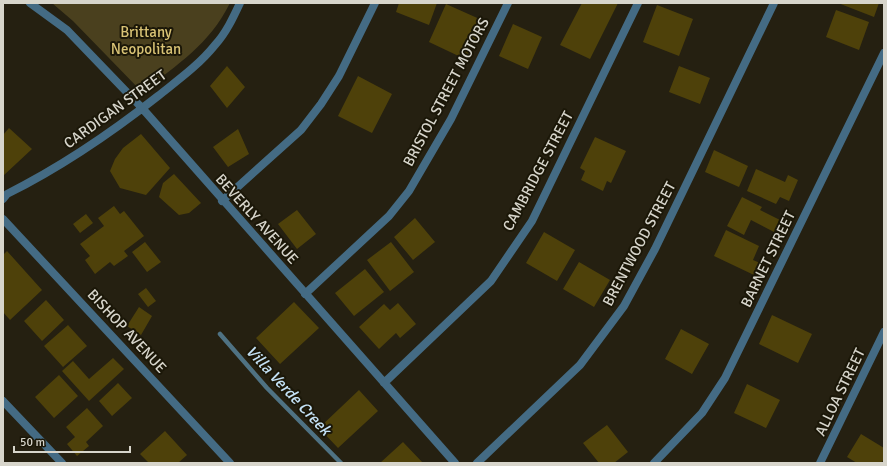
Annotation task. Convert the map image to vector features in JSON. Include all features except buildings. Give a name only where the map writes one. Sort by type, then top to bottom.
[{"type":"street","name":"BEVERLY AVENUE","points":[[30,3],[67,30],[142,108],[222,201],[455,463]]},
{"type":"street","name":"CARDIGAN STREET","points":[[3,199],[57,168],[142,108],[197,65],[216,45],[231,22],[240,3]]},
{"type":"street","points":[[222,201],[301,130],[321,104],[338,76],[375,3]]},
{"type":"street","name":"BRISTOL STREET MOTORS","points":[[305,294],[389,216],[409,191],[451,119],[508,3]]},
{"type":"street","name":"CAMBRIDGE STREET","points":[[384,383],[491,281],[532,221],[638,3]]},
{"type":"street","name":"BRENTWOOD STREET","points":[[477,463],[580,365],[624,306],[655,249],[774,3]]},
{"type":"street","name":"BARNET STREET","points":[[654,463],[671,448],[702,413],[725,378],[884,53]]},
{"type":"street","name":"BISHOP AVENUE","points":[[3,219],[230,463]]},
{"type":"street","name":"ALLOA STREET","points":[[820,463],[884,332]]},
{"type":"street","points":[[3,401],[62,463]]},
{"type":"green space","name":"Brittany Neopolitan","points":[[52,3],[230,3],[222,18],[192,53],[142,92],[73,21]]},
{"type":"waterway","name":"Villa Verde Creek","points":[[220,334],[267,388],[341,463]]}]
